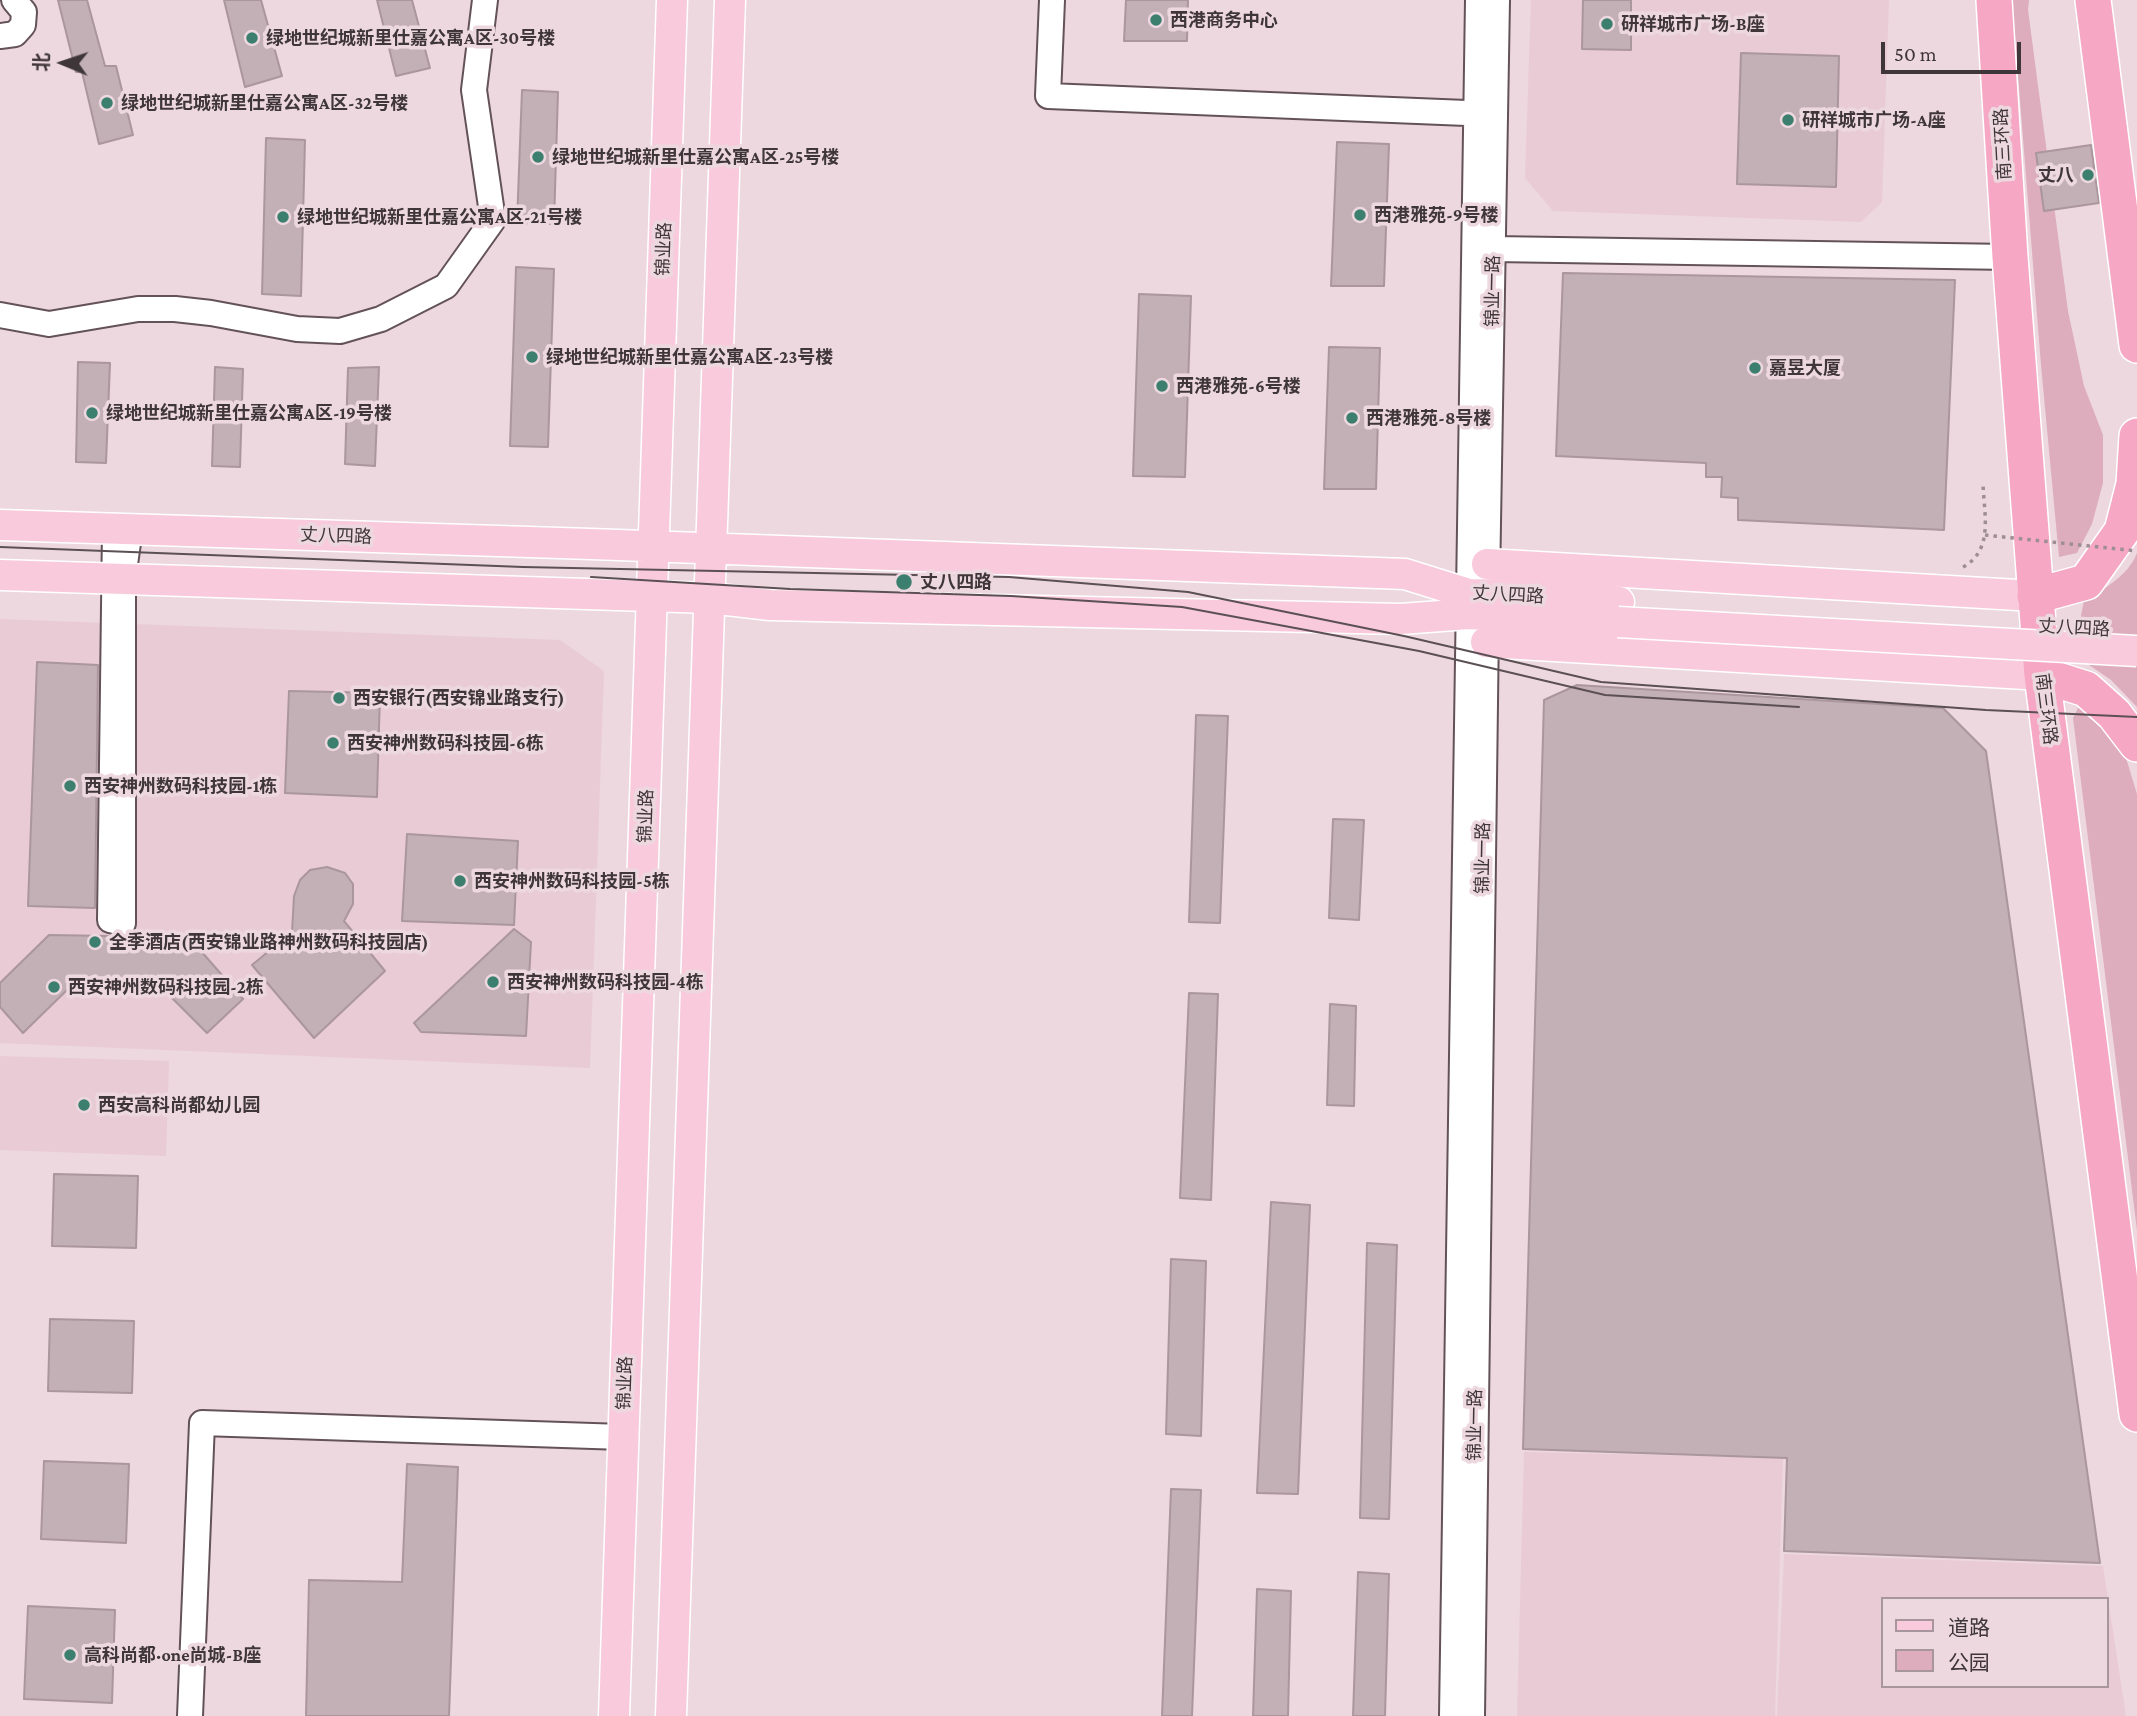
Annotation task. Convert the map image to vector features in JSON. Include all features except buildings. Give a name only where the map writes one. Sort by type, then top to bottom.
[{"type":"highway","name":"南三环路","points":[[1994,0],[2010,257],[2042,675],[2137,1414]]},
{"type":"highway","points":[[2093,0],[2137,345]]},
{"type":"highway","points":[[2035,596],[2086,582],[2122,531],[2134,484],[2137,436]]},
{"type":"highway","points":[[2042,675],[2086,690],[2114,714],[2137,744]]},
{"type":"main road","name":"锦业路","points":[[614,1716],[672,0]]},
{"type":"main road","points":[[671,1716],[730,0]]},
{"type":"main road","name":"丈八四路","points":[[0,526],[1405,574],[1479,612]]},
{"type":"main road","points":[[1487,564],[2035,596]]},
{"type":"main road","name":"丈八四路","points":[[0,575],[710,598],[769,605],[1401,619],[1479,612],[1618,612],[2137,631]]},
{"type":"main road","points":[[1479,612],[2042,675]]},
{"type":"main road","name":"丈八四路","points":[[1618,612],[2137,651]]},
{"type":"street","points":[[0,36],[15,34],[23,25],[24,12],[16,0]]},
{"type":"street","points":[[0,315],[49,324],[138,309],[175,309],[297,329],[340,331],[381,319],[446,286],[493,220],[474,90],[485,0]]},
{"type":"street","points":[[1052,0],[1048,96],[1486,113]]},
{"type":"street","name":"锦业一路","points":[[1452,1716],[1479,612],[1487,564],[1494,249],[1478,0]]},
{"type":"street","name":"锦业一路","points":[[1472,1716],[1479,612],[1486,113],[1497,0]]},
{"type":"street","points":[[1494,249],[2010,257]]},
{"type":"street","points":[[118,578],[123,923],[110,920],[118,578],[122,529]]},
{"type":"street","points":[[190,1716],[202,1423],[624,1437]]},
{"type":"path","points":[[1983,484],[1985,535],[2137,551]]},
{"type":"shaded area","points":[[1531,0],[1889,0],[1882,202],[1861,222],[1553,211],[1525,178]]},
{"type":"shaded area","points":[[0,619],[560,640],[604,671],[590,1068],[0,1043]]},
{"type":"shaded area","name":"西安高科尚都幼儿园","points":[[0,1056],[169,1061],[166,1156],[0,1150]]},
{"type":"shaded area","points":[[1524,1452],[1783,1458],[1775,1716],[1517,1716]]},
{"type":"shaded area","points":[[1784,1554],[2103,1566],[2108,1597],[1882,1597],[1882,1688],[2109,1688],[2109,1605],[2126,1716],[1777,1716]]},
{"type":"green space","points":[[2012,0],[2029,0],[2028,10],[2068,311],[2084,386],[2103,435],[2103,483],[2092,524],[2077,553],[2059,557],[2041,365]]},
{"type":"green space","points":[[2137,553],[2137,707],[2111,680],[2073,654],[2084,601],[2122,575]]},
{"type":"green space","points":[[2080,704],[2123,748],[2137,794],[2137,1230],[2073,718]]},
{"type":"tram line","points":[[0,547],[523,567],[1009,577],[1188,592],[1404,636],[1601,682],[1986,710],[2137,717]]},
{"type":"tram line","points":[[591,577],[790,589],[1011,596],[1182,607],[1419,651],[1605,695],[1799,707]]},
{"type":"place","name":"西港商务中心","points":[[1156,20]]},
{"type":"place","name":"研祥城市广场-B座","points":[[1607,24]]},
{"type":"place","name":"绿地世纪城新里仕嘉公寓A区-30号楼","points":[[252,38]]},
{"type":"place","name":"绿地世纪城新里仕嘉公寓A区-32号楼","points":[[107,103]]},
{"type":"place","name":"研祥城市广场-A座","points":[[1788,120]]},
{"type":"place","name":"绿地世纪城新里仕嘉公寓A区-25号楼","points":[[538,157]]},
{"type":"place","name":"丈八","points":[[2088,175]]},
{"type":"place","name":"西港雅苑-9号楼","points":[[1360,215]]},
{"type":"place","name":"绿地世纪城新里仕嘉公寓A区-21号楼","points":[[283,217]]},
{"type":"place","name":"绿地世纪城新里仕嘉公寓A区-23号楼","points":[[532,357]]},
{"type":"place","name":"嘉昱大厦","points":[[1755,368]]},
{"type":"place","name":"西港雅苑-6号楼","points":[[1162,386]]},
{"type":"place","name":"绿地世纪城新里仕嘉公寓A区-19号楼","points":[[92,413]]},
{"type":"place","name":"西港雅苑-8号楼","points":[[1352,418]]},
{"type":"place","name":"丈八四路","points":[[904,582]]},
{"type":"place","name":"西安银行(西安锦业路支行)","points":[[339,698]]},
{"type":"place","name":"西安神州数码科技园-6栋","points":[[333,743]]},
{"type":"place","name":"西安神州数码科技园-1栋","points":[[70,786]]},
{"type":"place","name":"西安神州数码科技园-5栋","points":[[460,881]]},
{"type":"place","name":"全季酒店(西安锦业路神州数码科技园店)","points":[[95,942]]},
{"type":"place","name":"西安神州数码科技园-4栋","points":[[493,982]]},
{"type":"place","name":"西安神州数码科技园-2栋","points":[[54,987]]},
{"type":"place","name":"西安高科尚都幼儿园","points":[[84,1105]]},
{"type":"place","name":"高科尚都·one尚城-B座","points":[[70,1655]]}]
